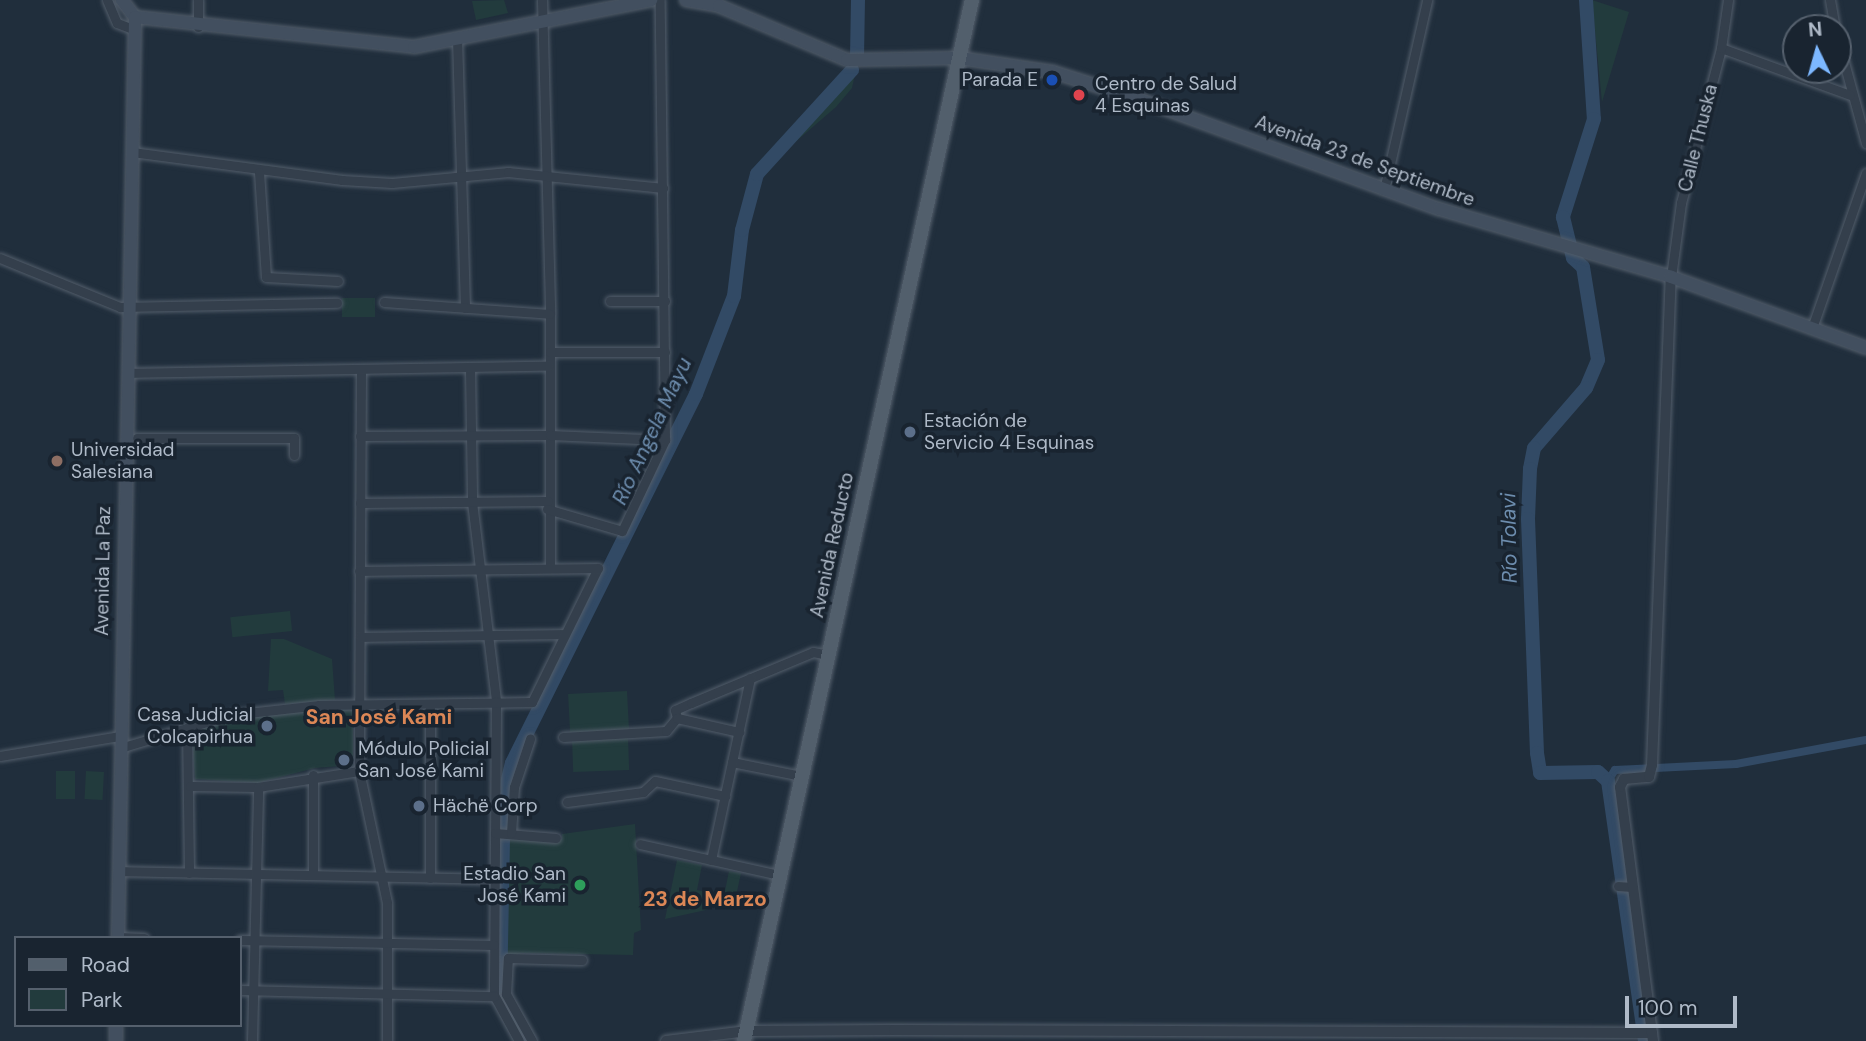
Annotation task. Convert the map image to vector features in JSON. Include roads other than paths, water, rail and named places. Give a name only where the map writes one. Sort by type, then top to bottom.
[{"type":"main road","points":[[122,0],[135,16],[198,27],[390,47],[651,0]]},
{"type":"main road","name":"Avenida 23 de Septiembre","points":[[686,0],[719,6],[847,60],[959,58],[1053,72],[1127,95],[1384,190],[1671,277],[1866,348]]},
{"type":"main road","name":"Avenida Reducto","points":[[746,1036],[972,0]]},
{"type":"main road","name":"Avenida La Paz","points":[[118,936],[135,16]]},
{"type":"street","points":[[107,0],[117,23],[135,30]]},
{"type":"street","points":[[198,0],[198,27]]},
{"type":"street","points":[[542,0],[550,314],[547,505],[550,568]]},
{"type":"street","points":[[360,503],[472,502],[547,505],[622,531],[666,440],[660,0]]},
{"type":"street","points":[[1384,190],[1427,0]]},
{"type":"street","name":"Calle Thuska","points":[[1671,277],[1681,203],[1721,48],[1728,0]]},
{"type":"street","points":[[457,37],[465,308]]},
{"type":"street","points":[[1721,48],[1850,95]]},
{"type":"street","points":[[1848,84],[1866,143]]},
{"type":"street","points":[[132,152],[239,164],[259,172],[392,183],[546,174],[663,188]]},
{"type":"street","points":[[259,172],[266,277],[338,281]]},
{"type":"street","points":[[1812,328],[1866,173]]},
{"type":"street","points":[[0,258],[120,307],[337,303]]},
{"type":"street","points":[[666,1041],[746,1036],[1647,1035],[1625,887],[1620,787],[1624,779],[1650,777],[1652,769],[1671,277]]},
{"type":"street","points":[[610,301],[665,301]]},
{"type":"street","points":[[384,302],[550,314]]},
{"type":"street","points":[[550,352],[665,352]]},
{"type":"street","points":[[127,373],[550,366]]},
{"type":"street","points":[[470,368],[469,436],[477,569],[496,701],[494,996],[519,1041]]},
{"type":"street","points":[[361,369],[359,771],[382,877],[388,943],[387,1041]]},
{"type":"street","points":[[360,436],[550,435],[666,440]]},
{"type":"street","points":[[138,438],[294,438],[294,455]]},
{"type":"street","points":[[0,756],[120,742],[187,728],[230,715],[360,704],[532,702],[598,568],[359,570]]},
{"type":"street","points":[[359,637],[564,634]]},
{"type":"street","points":[[677,718],[675,710],[750,678],[813,652],[828,655]]},
{"type":"street","points":[[711,860],[750,678]]},
{"type":"street","points":[[430,704],[430,878]]},
{"type":"street","points":[[677,718],[739,732]]},
{"type":"street","points":[[563,737],[666,731],[677,718]]},
{"type":"street","points":[[187,728],[190,786],[189,873]]},
{"type":"street","points":[[511,833],[514,787],[530,739]]},
{"type":"street","points":[[732,762],[801,776]]},
{"type":"street","points":[[190,786],[258,787],[313,775],[359,771]]},
{"type":"street","points":[[313,775],[313,875]]},
{"type":"street","points":[[567,802],[643,792],[655,781],[725,796]]},
{"type":"street","points":[[252,1041],[251,990],[258,787]]},
{"type":"street","points":[[495,833],[556,838]]},
{"type":"street","points":[[640,845],[779,875]]},
{"type":"street","points":[[119,871],[495,879]]},
{"type":"street","points":[[242,940],[494,945]]},
{"type":"street","points":[[532,1041],[506,994],[508,958],[582,960]]},
{"type":"street","points":[[242,990],[494,996]]},
{"type":"waterway","name":"Río Angela Mayu","points":[[857,57],[858,0]]},
{"type":"waterway","name":"Río Tolavi","points":[[1586,0],[1594,119],[1563,217],[1573,258],[1583,267],[1598,360],[1586,388],[1534,448],[1530,469],[1528,519],[1537,753],[1540,773],[1598,772],[1608,781],[1645,1041]]},
{"type":"waterway","name":"Río Angela Mayu","points":[[504,825],[504,795],[512,763],[696,394],[734,296],[742,230],[757,174],[852,70]]},
{"type":"waterway","points":[[1608,781],[1615,770],[1736,764],[1866,740]]},
{"type":"waterway","name":"Río Angela Mayu","points":[[503,840],[500,994],[526,1041]]},
{"type":"place","name":"Parada E","points":[[1052,80]]},
{"type":"place","name":"Centro de Salud 4 Esquinas","points":[[1079,95]]},
{"type":"place","name":"Estación de Servicio 4 Esquinas","points":[[910,432]]},
{"type":"place","name":"Universidad Salesiana","points":[[57,461]]},
{"type":"place","name":"Casa Judicial Colcapirhua","points":[[267,726]]},
{"type":"place","name":"Módulo Policial San José Kami","points":[[344,760]]},
{"type":"place","name":"Hächë Corp","points":[[419,806]]},
{"type":"place","name":"Estadio San José Kami","points":[[580,885]]},
{"type":"district","name":"San José Kami","points":[[379,717]]},
{"type":"district","name":"23 de Marzo","points":[[705,899]]}]
